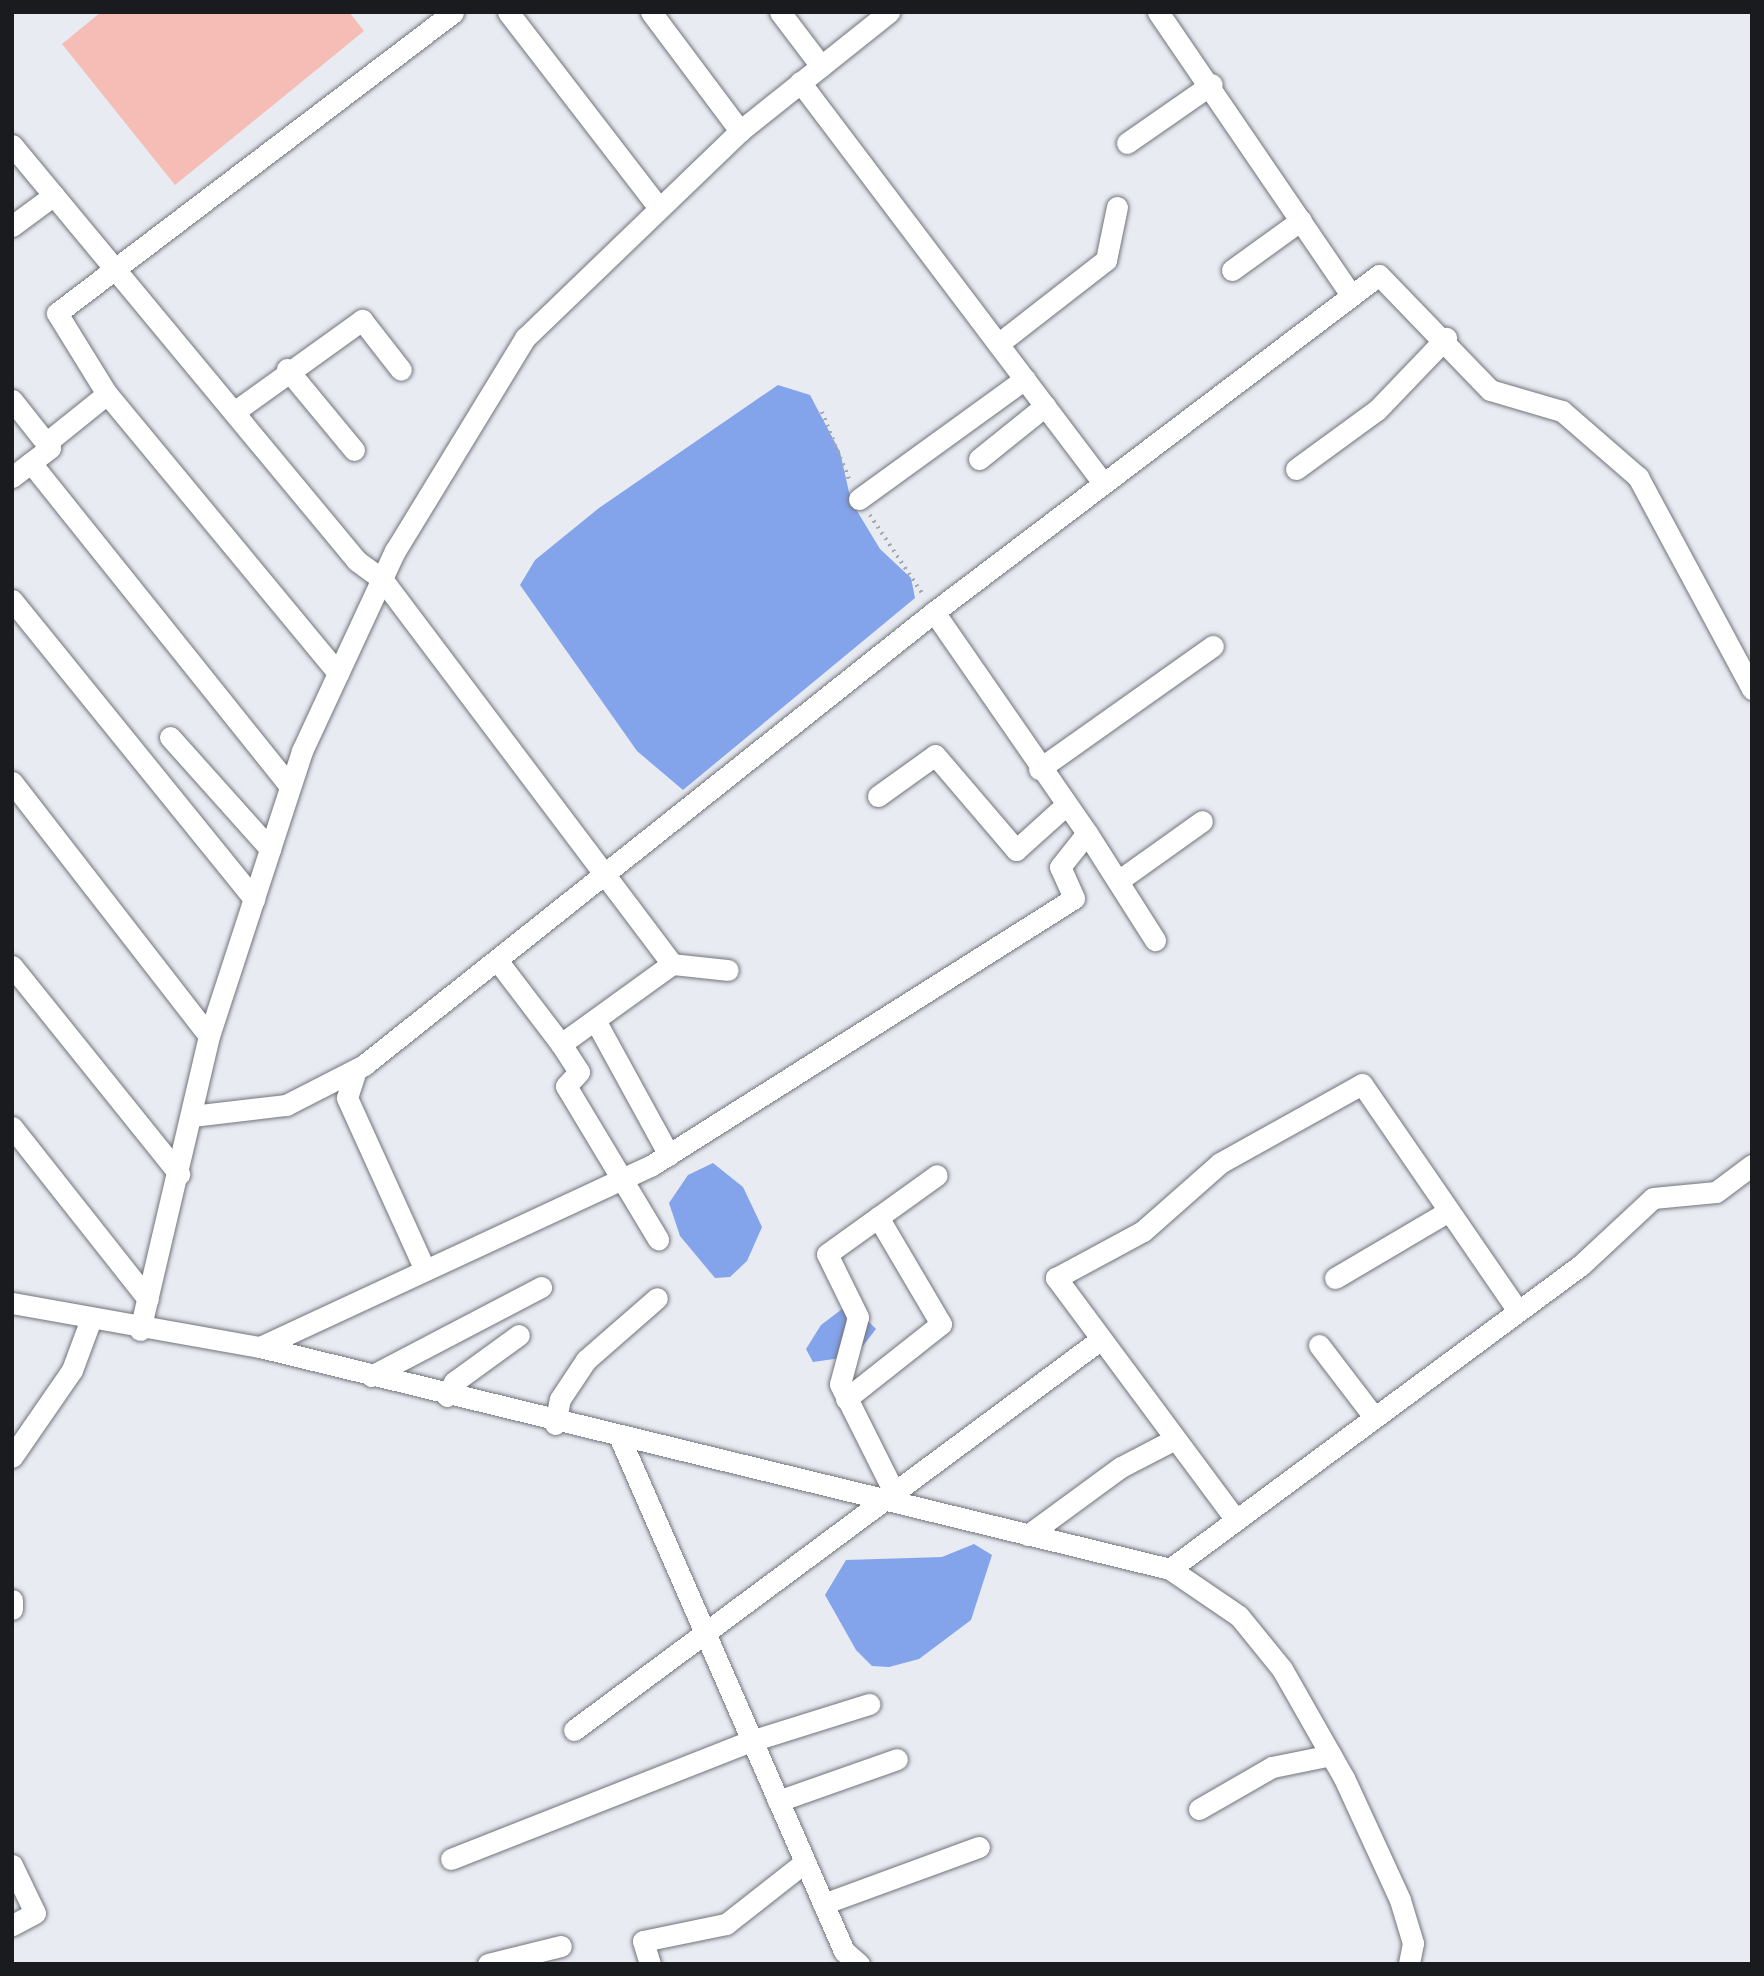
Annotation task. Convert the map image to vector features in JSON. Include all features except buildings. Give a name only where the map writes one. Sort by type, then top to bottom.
[{"type":"street","points":[[338,673],[107,394],[57,313],[453,12]]},
{"type":"street","points":[[508,12],[659,208]]},
{"type":"street","points":[[651,12],[740,131]]},
{"type":"street","points":[[780,12],[821,66]]},
{"type":"street","points":[[139,1330],[209,1036],[290,786],[382,579],[525,338],[740,131],[889,12]]},
{"type":"street","points":[[1158,12],[1212,84],[1350,295]]},
{"type":"street","points":[[800,82],[1104,483]]},
{"type":"street","points":[[1127,143],[1212,84]]},
{"type":"street","points":[[13,147],[357,561],[382,579],[672,964]]},
{"type":"street","points":[[12,226],[54,195]]},
{"type":"street","points":[[998,344],[1106,260],[1117,206]]},
{"type":"street","points":[[1232,270],[1301,220]]},
{"type":"street","points":[[192,1116],[286,1105],[356,1070],[934,612],[1379,275],[1446,338],[1490,390],[1562,411],[1638,477],[1752,689]]},
{"type":"street","points":[[234,412],[287,369],[362,320],[401,370]]},
{"type":"street","points":[[1296,469],[1377,411],[1446,338]]},
{"type":"street","points":[[287,369],[355,450]]},
{"type":"street","points":[[859,499],[1025,379]]},
{"type":"street","points":[[47,443],[107,394]]},
{"type":"street","points":[[12,400],[50,448],[12,477]]},
{"type":"street","points":[[979,459],[1045,406]]},
{"type":"street","points":[[31,463],[290,786]]},
{"type":"street","points":[[12,600],[254,899]]},
{"type":"street","points":[[934,612],[1039,769],[1087,833],[1155,940]]},
{"type":"street","points":[[1039,769],[1213,646]]},
{"type":"street","points":[[170,737],[270,849]]},
{"type":"street","points":[[878,796],[935,755],[1016,850],[1066,805]]},
{"type":"street","points":[[12,782],[209,1036]]},
{"type":"street","points":[[1118,881],[1202,821]]},
{"type":"street","points":[[260,1347],[670,1155],[1073,898],[1060,867],[1087,833]]},
{"type":"street","points":[[497,960],[579,1072],[566,1086],[618,1181],[658,1239]]},
{"type":"street","points":[[561,1044],[672,964],[728,970]]},
{"type":"street","points":[[12,966],[178,1174]]},
{"type":"street","points":[[595,1020],[670,1155]]},
{"type":"street","points":[[356,1070],[347,1098],[424,1268]]},
{"type":"street","points":[[1236,1520],[1056,1278],[1143,1231],[1220,1163],[1362,1084],[1518,1311]]},
{"type":"street","points":[[12,1127],[148,1299]]},
{"type":"street","points":[[1170,1569],[1518,1311],[1653,1198],[1716,1192],[1752,1165]]},
{"type":"street","points":[[890,1497],[840,1384],[858,1317],[827,1254],[937,1175]]},
{"type":"street","points":[[1335,1278],[1442,1214]]},
{"type":"street","points":[[846,1399],[941,1324],[878,1217]]},
{"type":"street","points":[[372,1376],[541,1287]]},
{"type":"street","points":[[555,1424],[560,1399],[586,1360],[657,1298]]},
{"type":"street","points":[[12,1303],[139,1330],[260,1347],[555,1424],[890,1497],[1028,1535],[1170,1569],[1239,1616],[1282,1669],[1331,1755],[1400,1899],[1413,1943],[1409,1964]]},
{"type":"street","points":[[12,1457],[72,1370],[91,1320]]},
{"type":"street","points":[[447,1396],[454,1382],[519,1335]]},
{"type":"street","points":[[574,1730],[1101,1339]]},
{"type":"street","points":[[1319,1345],[1374,1417]]},
{"type":"street","points":[[618,1436],[844,1951],[859,1964]]},
{"type":"street","points":[[1028,1535],[1121,1466],[1175,1439]]},
{"type":"street","points":[[12,1600],[12,1609]]},
{"type":"street","points":[[451,1859],[751,1741],[869,1704]]},
{"type":"street","points":[[1199,1809],[1272,1767],[1331,1755]]},
{"type":"street","points":[[778,1801],[897,1759]]},
{"type":"street","points":[[823,1904],[979,1847]]},
{"type":"street","points":[[650,1964],[643,1941],[726,1924],[805,1862]]},
{"type":"street","points":[[12,1865],[35,1913],[12,1925]]},
{"type":"street","points":[[488,1964],[561,1946]]},
{"type":"shaded area","points":[[101,12],[349,12],[364,31],[175,185],[62,44]]},
{"type":"water","points":[[778,385],[810,395],[840,452],[851,501],[880,549],[911,578],[915,598],[683,790],[637,751],[520,585],[535,560],[599,508]]},
{"type":"water","points":[[713,1163],[743,1187],[762,1227],[747,1261],[730,1277],[715,1278],[680,1236],[669,1203],[688,1175]]},
{"type":"water","points":[[850,1303],[876,1329],[855,1356],[813,1362],[806,1349],[821,1325]]},
{"type":"water","points":[[974,1544],[992,1555],[971,1620],[919,1659],[889,1667],[872,1666],[856,1650],[825,1595],[846,1560],[942,1557]]}]
